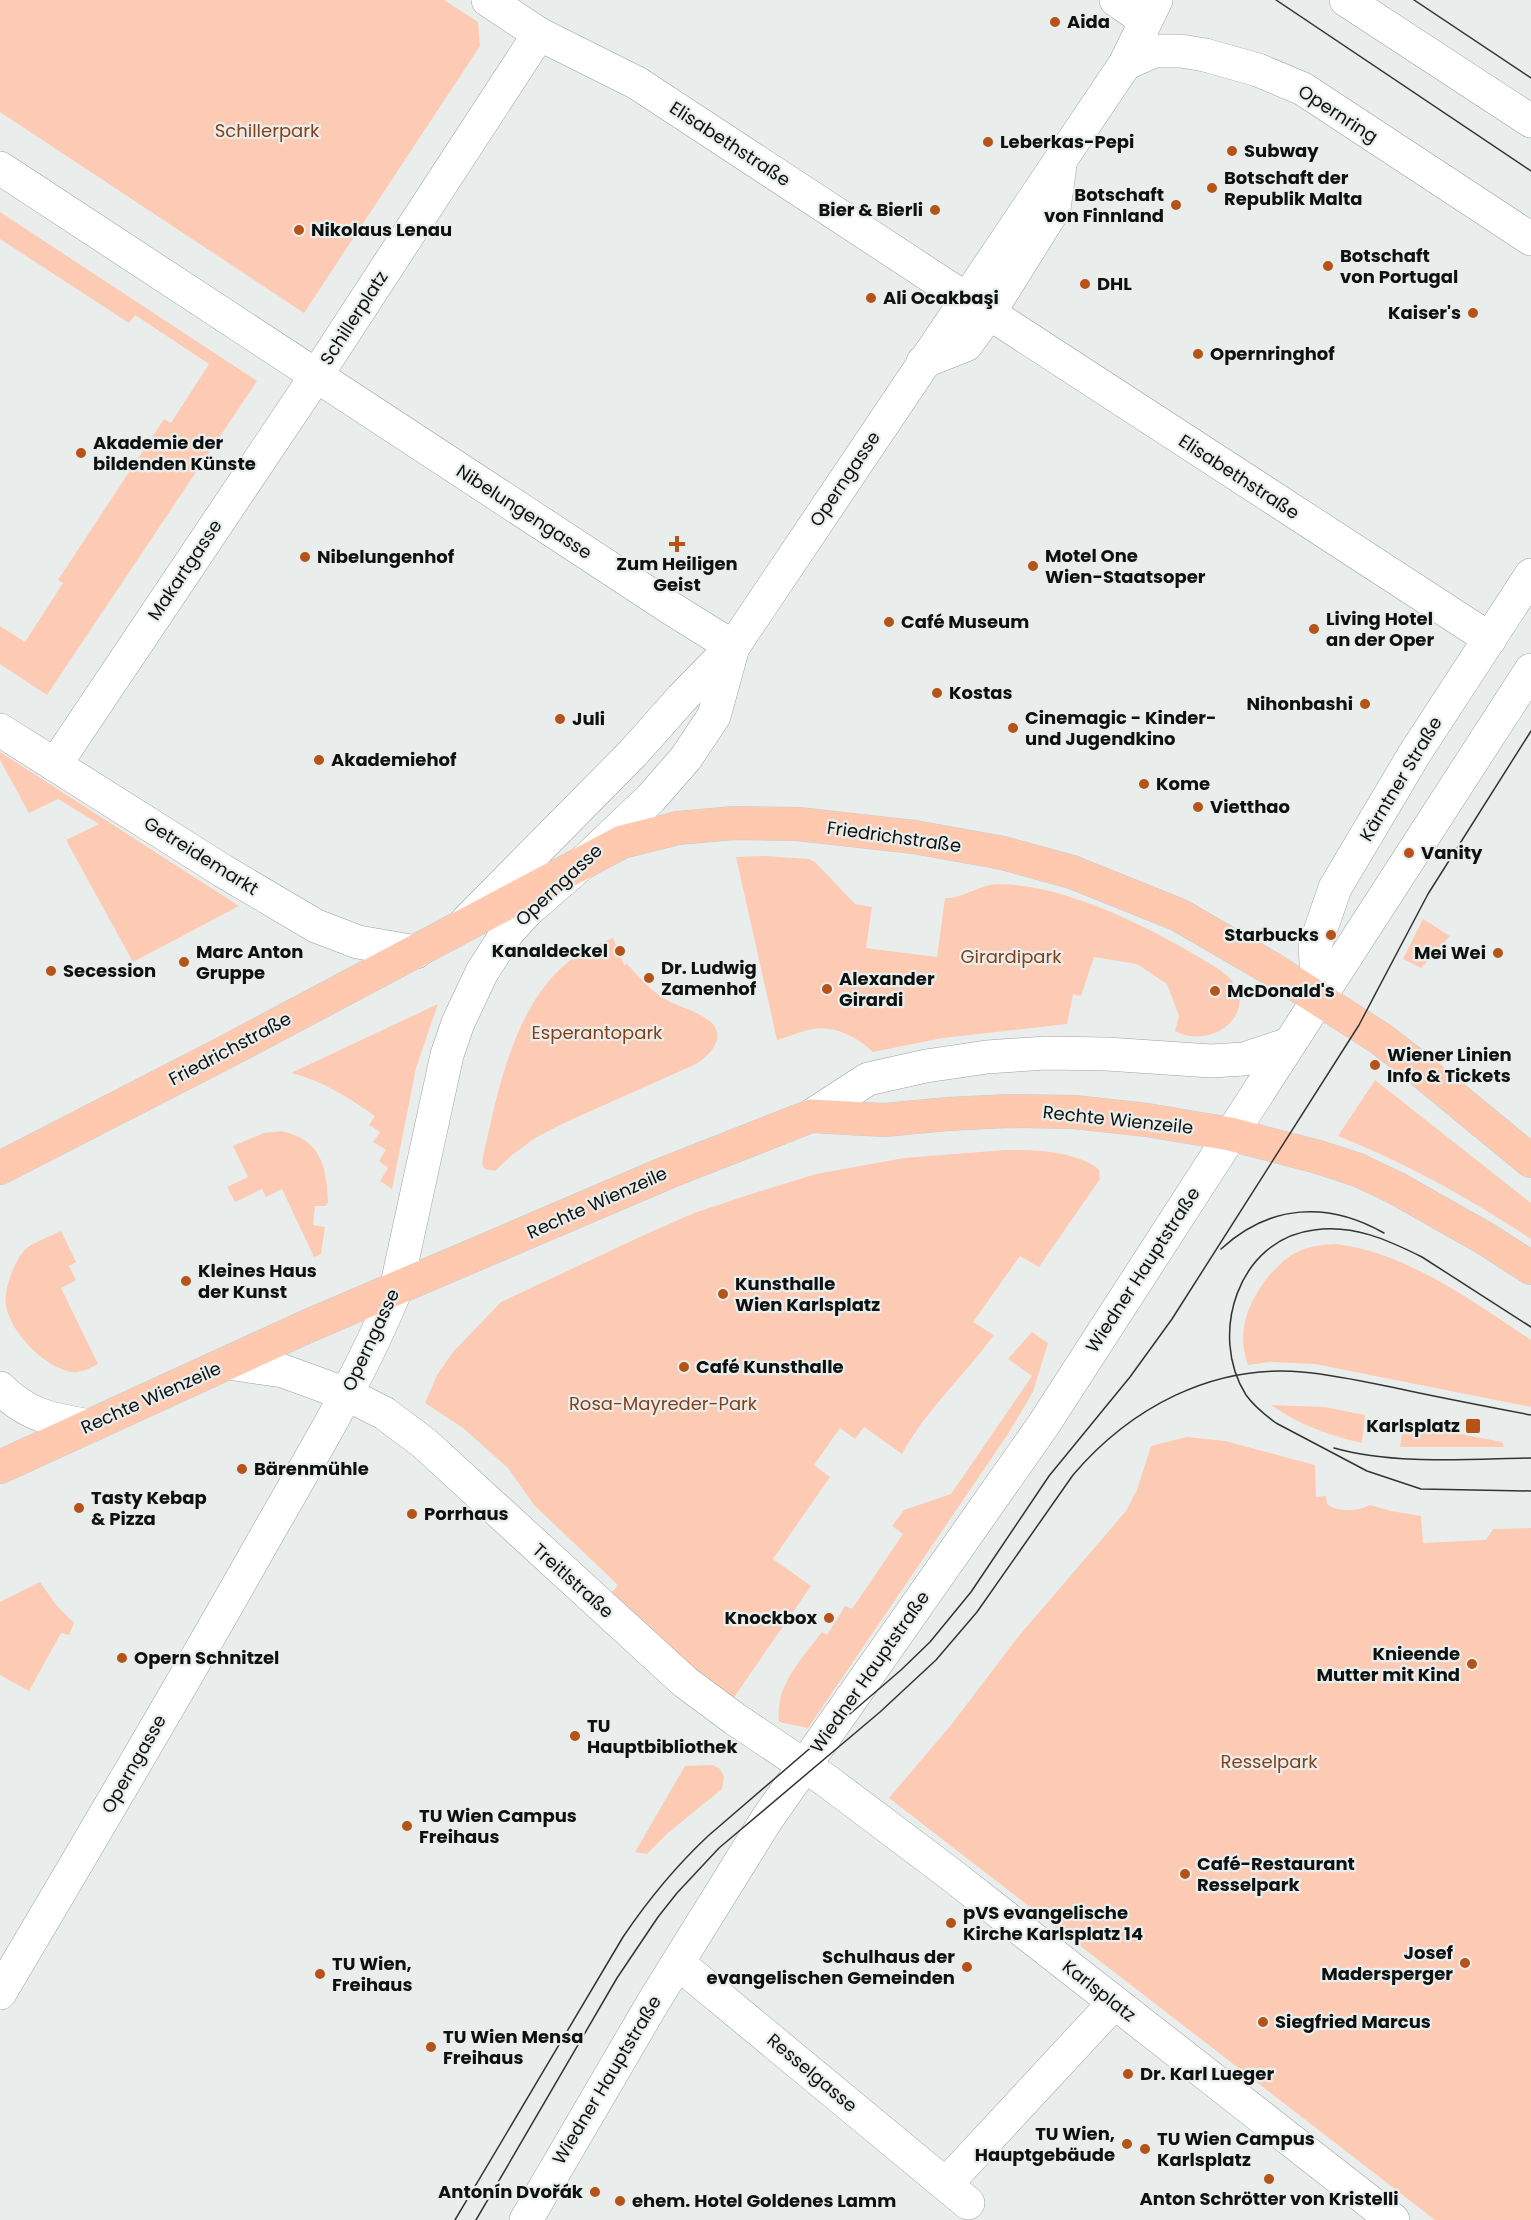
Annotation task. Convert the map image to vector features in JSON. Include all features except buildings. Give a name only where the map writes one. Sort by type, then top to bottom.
[{"type":"main road","name":"Elisabethstraße","points":[[488,0],[539,34],[637,83],[1490,639]]},
{"type":"main road","points":[[1116,0],[1150,10]]},
{"type":"main road","points":[[1346,0],[1531,121]]},
{"type":"main road","name":"Operngasse","points":[[0,1993],[215,1628],[346,1394],[382,1323],[396,1289],[447,1055],[470,996],[490,957],[527,911],[587,859],[651,798],[686,758],[714,716],[733,647],[923,362],[978,306],[1062,157],[1125,64],[1150,10]]},
{"type":"main road","name":"Schillerplatz","points":[[0,168],[316,376],[539,34]]},
{"type":"main road","name":"Opernring","points":[[1125,64],[1154,51],[1181,51],[1205,55],[1258,70],[1303,89],[1531,239]]},
{"type":"main road","name":"Nibelungengasse","points":[[316,376],[733,647]]},
{"type":"main road","name":"Makartgasse","points":[[55,765],[316,376]]},
{"type":"main road","name":"Kärntner Straße","points":[[1318,998],[1315,946],[1335,888],[1415,753],[1531,575]]},
{"type":"main road","name":"Friedrichstraße","points":[[459,928],[633,753],[682,698],[733,647]]},
{"type":"main road","points":[[1531,670],[1230,1134],[1358,1170],[1396,1188],[1478,1234],[1531,1268]]},
{"type":"main road","name":"Getreidemarkt","points":[[0,730],[223,871],[316,926],[358,942],[416,952]]},
{"type":"main road","name":"Friedrichstraße","points":[[0,1168],[416,952],[587,859],[622,842],[678,828],[765,822],[915,837],[1003,853],[1072,872],[1179,915],[1318,998]]},
{"type":"main road","points":[[1318,998],[1407,1059],[1531,1161]]},
{"type":"main road","points":[[811,1116],[868,1079],[926,1066],[987,1057],[1046,1053],[1107,1054],[1188,1060],[1244,1059],[1289,1044]]},
{"type":"main road","name":"Rechte Wienzeile","points":[[0,1467],[396,1289],[666,1173],[811,1116],[884,1120],[996,1112],[1074,1112],[1147,1120],[1230,1134]]},
{"type":"main road","name":"Wiedner Hauptstraße","points":[[526,2220],[678,1963],[767,1819],[1044,1424],[1230,1134]]},
{"type":"main road","name":"Treitlstraße","points":[[228,1363],[284,1371],[346,1394],[384,1413],[424,1443],[685,1682],[804,1765]]},
{"type":"main road","points":[[0,1388],[30,1412],[90,1426]]},
{"type":"main road","name":"Karlsplatz","points":[[804,1765],[949,1873],[1393,2220]]},
{"type":"main road","name":"Resselgasse","points":[[678,1963],[957,2194],[1114,2003]]},
{"type":"green space","name":"Schillerpark","points":[[0,0],[444,0],[478,22],[480,46],[304,313],[0,112]]},
{"type":"green space","points":[[0,212],[257,381],[47,695],[0,664],[0,626],[25,642],[63,583],[58,580],[164,419],[171,423],[209,364],[135,315],[129,323],[0,239]]},
{"type":"green space","points":[[0,752],[239,906],[133,962],[66,840],[99,824],[58,799],[29,813],[0,760]]},
{"type":"green space","name":"Girardipark","points":[[736,857],[809,859],[815,862],[855,904],[872,907],[866,948],[937,957],[945,898],[952,898],[991,885],[1025,886],[1084,901],[1114,913],[1197,956],[1220,970],[1234,983],[1239,997],[1238,1010],[1231,1021],[1220,1030],[1206,1036],[1191,1036],[1175,1031],[1179,1016],[1167,984],[1137,964],[1094,957],[1081,996],[1073,994],[1067,1024],[943,1038],[873,1052],[846,1034],[830,1029],[808,1030],[777,1040]]},
{"type":"green space","points":[[1423,919],[1450,936],[1421,968],[1403,959]]},
{"type":"green space","name":"Esperantopark","points":[[613,938],[624,965],[627,964],[665,999],[699,1014],[713,1024],[717,1031],[714,1047],[696,1064],[535,1138],[495,1171],[485,1169],[482,1165],[483,1157],[495,1103],[512,1047],[524,1020],[538,996],[555,974],[576,956]]},
{"type":"green space","points":[[438,1004],[416,1068],[392,1189],[380,1181],[388,1168],[379,1161],[386,1150],[373,1142],[380,1132],[369,1125],[375,1116],[335,1090],[291,1073]]},
{"type":"green space","points":[[1375,1080],[1531,1203],[1531,1239],[1437,1182],[1338,1136]]},
{"type":"green space","points":[[281,1131],[294,1135],[313,1148],[319,1156],[326,1178],[328,1203],[325,1206],[315,1206],[313,1225],[325,1227],[321,1254],[314,1257],[282,1189],[266,1197],[262,1189],[235,1202],[227,1187],[248,1177],[233,1146],[264,1133]]},
{"type":"green space","name":"Rosa-Mayreder-Park","points":[[1005,1150],[1040,1151],[1075,1157],[1096,1167],[1099,1170],[1100,1179],[1039,1267],[1020,1256],[973,1322],[994,1335],[922,1423],[902,1454],[864,1427],[855,1439],[840,1428],[814,1465],[830,1477],[773,1559],[811,1586],[730,1703],[609,1596],[618,1585],[534,1505],[508,1468],[463,1428],[425,1403],[437,1375],[453,1352],[501,1302],[694,1213],[816,1174],[904,1158]]},
{"type":"green space","points":[[61,1231],[76,1262],[69,1266],[76,1280],[61,1288],[98,1364],[79,1372],[72,1372],[51,1364],[31,1348],[15,1327],[6,1306],[8,1283],[23,1252],[28,1247]]},
{"type":"green space","points":[[1336,1244],[1389,1257],[1414,1268],[1462,1295],[1531,1340],[1531,1407],[1315,1364],[1271,1362],[1248,1365],[1243,1330],[1254,1298],[1267,1278],[1283,1261],[1295,1253],[1310,1247]]},
{"type":"green space","points":[[1032,1332],[1048,1343],[1033,1392],[1008,1434],[808,1728],[779,1722],[781,1696],[791,1674],[822,1632],[827,1635],[845,1606],[852,1609],[903,1534],[892,1526],[904,1510],[951,1494],[1032,1376],[1008,1359]]},
{"type":"green space","points":[[1271,1405],[1325,1407],[1365,1415],[1362,1443],[1314,1428]]},
{"type":"green space","points":[[1403,1423],[1502,1442],[1504,1447],[1400,1447]]},
{"type":"green space","name":"Resselpark","points":[[1187,1437],[1225,1441],[1315,1465],[1316,1497],[1326,1496],[1327,1504],[1342,1510],[1360,1509],[1370,1505],[1421,1516],[1423,1543],[1486,1540],[1493,1529],[1531,1528],[1531,2220],[1435,2220],[889,1798],[951,1725],[1018,1637],[1126,1511],[1137,1490],[1151,1446]]},
{"type":"green space","points":[[40,1582],[57,1606],[74,1623],[69,1635],[61,1633],[29,1691],[0,1675],[0,1602]]},
{"type":"green space","points":[[712,1765],[719,1768],[724,1776],[722,1789],[669,1832],[647,1854],[635,1852],[685,1766]]},
{"type":"tram line","points":[[1276,0],[1531,171]]},
{"type":"tram line","points":[[1414,0],[1531,78]]},
{"type":"tram line","points":[[455,2220],[623,1937],[652,1897],[708,1836],[901,1670],[930,1642],[971,1592],[1049,1476],[1130,1377],[1172,1319],[1359,1025],[1428,894],[1531,731]]},
{"type":"tram line","points":[[1221,1249],[1259,1223],[1300,1212],[1321,1212],[1342,1216],[1384,1233]]},
{"type":"tram line","points":[[1531,1327],[1422,1257],[1370,1235],[1343,1229],[1328,1229],[1288,1237],[1266,1251],[1249,1270],[1237,1293],[1231,1319],[1230,1345],[1235,1371],[1246,1395],[1260,1410],[1276,1423],[1367,1471],[1421,1489],[1531,1491]]},
{"type":"tram line","points":[[476,2220],[617,1978],[677,1893],[719,1848],[880,1712],[936,1660],[977,1612],[1073,1475],[1120,1430],[1175,1395],[1205,1383],[1236,1375],[1269,1371],[1341,1377],[1531,1415]]},
{"type":"tram line","points":[[1334,1448],[1406,1459],[1531,1458]]},
{"type":"place","name":"Aida","points":[[1055,22]]},
{"type":"place","name":"Leberkas-Pepi","points":[[988,142]]},
{"type":"place","name":"Subway","points":[[1232,151]]},
{"type":"place","name":"Botschaft der Republik Malta","points":[[1212,188]]},
{"type":"place","name":"Botschaft von Finnland","points":[[1176,205]]},
{"type":"place","name":"Bier & Bierli","points":[[935,210]]},
{"type":"place","name":"Nikolaus Lenau","points":[[299,230]]},
{"type":"place","name":"Botschaft von Portugal","points":[[1328,266]]},
{"type":"place","name":"DHL","points":[[1085,284]]},
{"type":"place","name":"Ali Ocakbaşi","points":[[871,298]]},
{"type":"place","name":"Kaiser's","points":[[1473,313]]},
{"type":"place","name":"Opernringhof","points":[[1198,354]]},
{"type":"place","name":"Akademie der bildenden Künste","points":[[81,453]]},
{"type":"place","name":"Zum Heiligen Geist","points":[[677,544]]},
{"type":"place","name":"Nibelungenhof","points":[[305,557]]},
{"type":"place","name":"Motel One Wien-Staatsoper","points":[[1033,566]]},
{"type":"place","name":"Café Museum","points":[[889,622]]},
{"type":"place","name":"Living Hotel an der Oper","points":[[1314,629]]},
{"type":"place","name":"Kostas","points":[[937,693]]},
{"type":"place","name":"Nihonbashi","points":[[1365,704]]},
{"type":"place","name":"Juli","points":[[560,719]]},
{"type":"place","name":"Cinemagic - Kinder- und Jugendkino","points":[[1013,728]]},
{"type":"place","name":"Akademiehof","points":[[319,760]]},
{"type":"place","name":"Kome","points":[[1144,784]]},
{"type":"place","name":"Vietthao","points":[[1198,807]]},
{"type":"place","name":"Vanity","points":[[1409,853]]},
{"type":"place","name":"Starbucks","points":[[1331,935]]},
{"type":"place","name":"Kanaldeckel","points":[[620,951]]},
{"type":"place","name":"Mei Wei","points":[[1498,953]]},
{"type":"place","name":"Marc Anton Gruppe","points":[[184,962]]},
{"type":"place","name":"Secession","points":[[51,971]]},
{"type":"place","name":"Dr. Ludwig Zamenhof","points":[[649,978]]},
{"type":"place","name":"Alexander Girardi","points":[[827,989]]},
{"type":"place","name":"McDonald's","points":[[1215,991]]},
{"type":"place","name":"Wiener Linien Info & Tickets","points":[[1375,1065]]},
{"type":"place","name":"Kleines Haus der Kunst","points":[[186,1281]]},
{"type":"place","name":"Kunsthalle Wien Karlsplatz","points":[[723,1294]]},
{"type":"place","name":"Café Kunsthalle","points":[[684,1367]]},
{"type":"place","name":"Karlsplatz","points":[[1473,1426]]},
{"type":"place","name":"Bärenmühle","points":[[242,1469]]},
{"type":"place","name":"Tasty Kebap & Pizza","points":[[79,1508]]},
{"type":"place","name":"Porrhaus","points":[[412,1514]]},
{"type":"place","name":"Knockbox","points":[[829,1618]]},
{"type":"place","name":"Opern Schnitzel","points":[[122,1658]]},
{"type":"place","name":"Knieende Mutter mit Kind","points":[[1472,1664]]},
{"type":"place","name":"TU Hauptbibliothek","points":[[575,1736]]},
{"type":"place","name":"TU Wien Campus Freihaus","points":[[407,1826]]},
{"type":"place","name":"Café-Restaurant Resselpark","points":[[1185,1874]]},
{"type":"place","name":"pVS evangelische Kirche Karlsplatz 14","points":[[951,1923]]},
{"type":"place","name":"Josef Madersperger","points":[[1465,1963]]},
{"type":"place","name":"Schulhaus der evangelischen Gemeinden","points":[[967,1967]]},
{"type":"place","name":"TU Wien, Freihaus","points":[[320,1974]]},
{"type":"place","name":"Siegfried Marcus","points":[[1263,2022]]},
{"type":"place","name":"TU Wien Mensa Freihaus","points":[[431,2047]]},
{"type":"place","name":"Dr. Karl Lueger","points":[[1128,2074]]},
{"type":"place","name":"TU Wien, Hauptgebäude","points":[[1127,2144]]},
{"type":"place","name":"TU Wien Campus Karlsplatz","points":[[1145,2149]]},
{"type":"place","name":"Anton Schrötter von Kristelli","points":[[1269,2179]]},
{"type":"place","name":"Antonín Dvořák","points":[[595,2192]]},
{"type":"place","name":"ehem. Hotel Goldenes Lamm","points":[[620,2201]]}]
